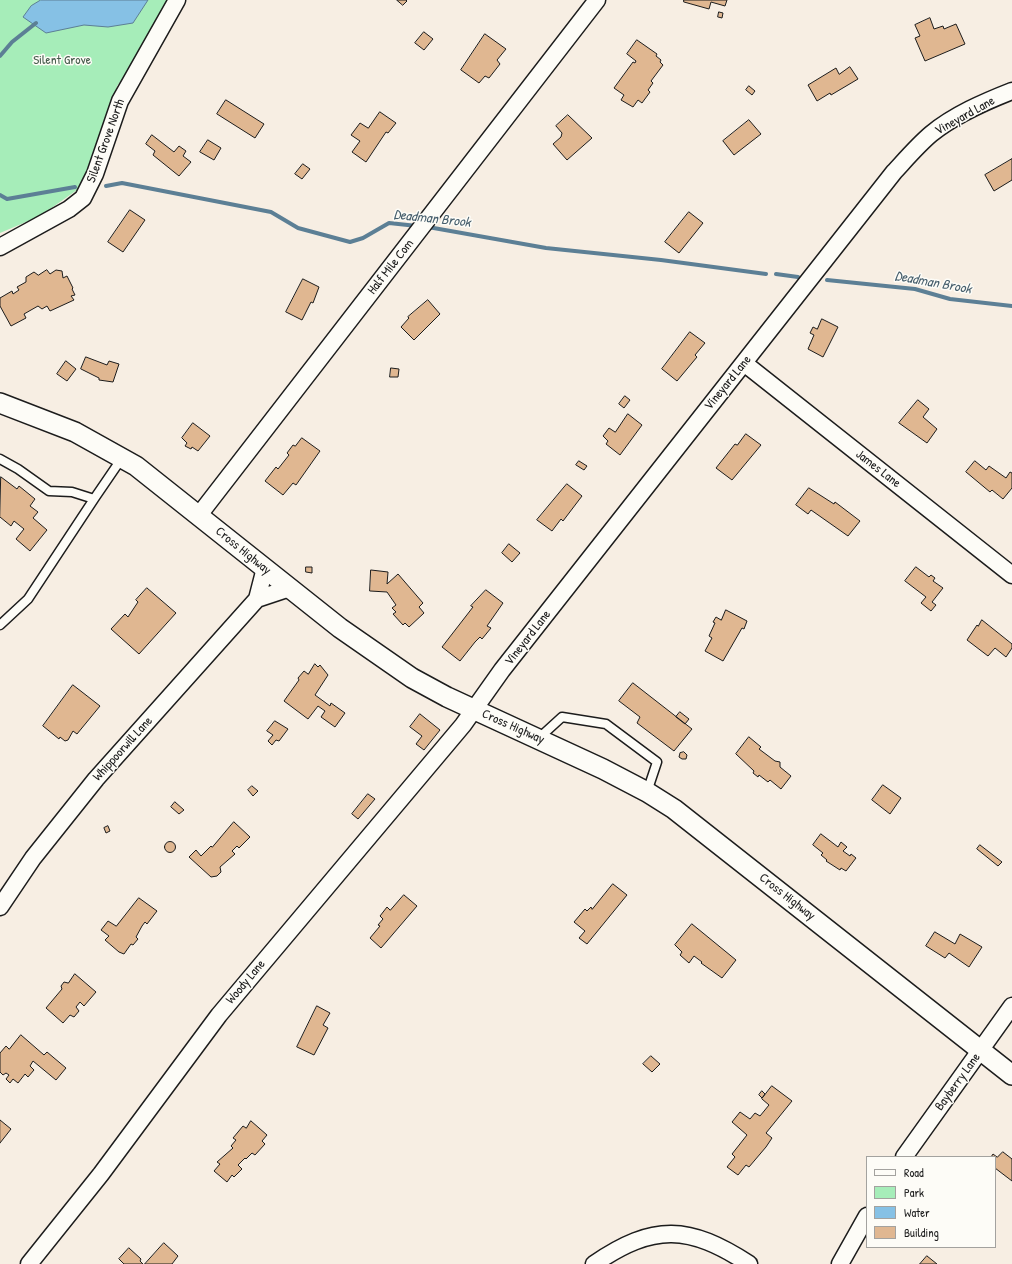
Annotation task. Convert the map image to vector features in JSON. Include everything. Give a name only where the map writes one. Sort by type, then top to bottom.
[{"type":"street","name":"Silent Grove North","points":[[0,247],[70,209],[83,198],[95,174],[120,101],[177,0]]},
{"type":"street","name":"Half Mile Com","points":[[199,515],[597,0]]},
{"type":"street","name":"Vineyard Lane","points":[[474,709],[502,670],[744,364],[870,201],[914,150],[931,134],[950,121],[1012,91]]},
{"type":"street","name":"James Lane","points":[[744,364],[1012,575]]},
{"type":"street","name":"Cross Highway","points":[[1,406],[59,424],[122,457],[151,476],[349,635],[393,667],[430,688],[539,738],[647,792],[696,825],[980,1051],[1012,1074]]},
{"type":"street","name":"Whippoorwill Lane","points":[[0,907],[33,858],[96,779],[257,599],[265,568]]},
{"type":"street","name":"Whippoorwill Lane","points":[[257,599],[290,588]]},
{"type":"street","name":"Woody Lane","points":[[29,1264],[101,1174],[219,1015],[463,725],[474,709]]},
{"type":"street","name":"Bayberry Lane","points":[[905,1156],[1012,1006]]},
{"type":"street","points":[[840,1264],[866,1218]]},
{"type":"street","points":[[594,1264],[622,1246],[641,1239],[671,1234],[700,1238],[730,1252],[749,1264]]},
{"type":"lane","points":[[0,625],[28,599],[122,457]]},
{"type":"lane","points":[[0,459],[18,469],[49,491],[72,492],[94,499]]},
{"type":"lane","points":[[539,738],[562,717],[606,724],[657,762],[647,792]]},
{"type":"green space","name":"Silent Grove","points":[[0,0],[185,0],[149,43],[117,86],[103,149],[87,183],[40,216],[0,233]]},
{"type":"water","points":[[41,0],[148,0],[133,23],[108,27],[84,25],[46,33],[23,17],[31,6]]},
{"type":"building","points":[[397,0],[406,0],[407,1],[403,5]]},
{"type":"building","points":[[684,0],[727,0],[725,6],[711,2],[709,9],[684,2]]},
{"type":"building","points":[[719,12],[723,13],[722,18],[718,17]]},
{"type":"building","points":[[930,18],[934,29],[943,26],[944,29],[956,24],[965,44],[925,61],[915,38],[920,36],[915,25]]},
{"type":"building","points":[[424,32],[433,39],[424,50],[415,43]]},
{"type":"building","points":[[485,34],[506,49],[497,60],[500,64],[489,78],[485,76],[479,83],[461,70]]},
{"type":"building","points":[[637,40],[657,54],[656,56],[661,60],[660,62],[663,65],[651,81],[653,83],[648,90],[650,92],[642,103],[638,100],[633,107],[621,100],[624,95],[614,88],[633,62],[635,63],[636,61],[627,54]]},
{"type":"building","points":[[850,67],[858,79],[831,95],[830,93],[817,101],[808,85],[836,68],[839,74]]},
{"type":"building","points":[[749,86],[755,91],[752,95],[746,90]]},
{"type":"building","points":[[226,100],[264,124],[255,138],[217,114]]},
{"type":"building","points":[[380,112],[396,123],[388,133],[386,132],[366,162],[352,152],[360,141],[351,135],[360,123],[368,128]]},
{"type":"building","points":[[568,115],[592,138],[567,160],[553,144],[561,137],[562,133],[556,126]]},
{"type":"building","points":[[749,120],[761,134],[734,155],[723,141]]},
{"type":"building","points":[[152,135],[174,152],[179,146],[186,151],[183,156],[191,162],[179,176],[153,155],[155,151],[146,144]]},
{"type":"building","points":[[208,140],[221,148],[214,160],[200,152]]},
{"type":"building","points":[[1012,159],[1012,180],[994,191],[985,175]]},
{"type":"building","points":[[303,164],[310,169],[302,179],[295,174]]},
{"type":"building","points":[[130,210],[145,220],[123,252],[108,242]]},
{"type":"building","points":[[689,212],[703,223],[679,253],[665,242]]},
{"type":"building","points":[[47,270],[50,274],[56,270],[62,271],[63,278],[67,276],[73,288],[72,289],[75,295],[71,296],[74,300],[50,311],[47,306],[42,309],[38,306],[24,314],[26,318],[11,326],[0,306],[0,298],[12,291],[13,294],[19,290],[17,287],[26,282],[26,277],[34,272],[38,275]]},
{"type":"building","points":[[303,279],[319,287],[313,303],[311,302],[302,320],[286,312]]},
{"type":"building","points":[[428,300],[440,314],[414,340],[401,327],[409,318],[408,317]]},
{"type":"building","points":[[822,319],[838,327],[823,357],[808,349],[814,335],[810,333],[813,327],[817,329]]},
{"type":"building","points":[[690,332],[705,343],[695,355],[697,357],[677,381],[662,369]]},
{"type":"building","points":[[86,357],[107,365],[109,361],[119,364],[113,382],[99,380],[99,378],[81,369]]},
{"type":"building","points":[[66,361],[76,369],[67,381],[57,374]]},
{"type":"building","points":[[391,368],[399,369],[398,377],[390,377]]},
{"type":"building","points":[[625,396],[630,400],[624,408],[619,404]]},
{"type":"building","points":[[918,400],[929,409],[923,417],[937,429],[927,443],[899,423]]},
{"type":"building","points":[[628,414],[642,425],[620,455],[606,444],[608,441],[603,436],[609,428],[615,432]]},
{"type":"building","points":[[193,423],[210,436],[198,451],[192,447],[191,449],[185,446],[187,443],[182,438]]},
{"type":"building","points":[[746,434],[761,445],[732,480],[716,468],[735,444],[737,445]]},
{"type":"building","points":[[302,438],[320,451],[296,485],[293,483],[283,495],[265,481],[276,467],[278,469],[289,455],[287,453],[293,445],[295,446]]},
{"type":"building","points":[[579,461],[587,466],[584,470],[576,465]]},
{"type":"building","points":[[975,461],[986,470],[989,466],[1006,478],[1010,472],[1012,473],[1012,488],[1003,499],[992,490],[990,492],[966,472]]},
{"type":"building","points":[[1,477],[17,489],[19,486],[35,499],[30,506],[38,512],[33,518],[47,530],[30,551],[16,539],[24,529],[14,521],[11,526],[0,517]]},
{"type":"building","points":[[567,484],[582,496],[563,521],[561,519],[552,531],[537,520]]},
{"type":"building","points":[[809,488],[834,504],[835,502],[860,521],[848,536],[811,510],[808,514],[796,505]]},
{"type":"building","points":[[509,544],[520,553],[512,562],[502,553]]},
{"type":"building","points":[[306,567],[312,567],[312,573],[306,572]]},
{"type":"building","points":[[916,567],[929,577],[931,575],[935,578],[933,581],[943,588],[932,602],[936,605],[931,611],[921,603],[926,597],[905,581]]},
{"type":"building","points":[[371,570],[388,572],[387,584],[398,574],[423,603],[419,607],[424,613],[409,627],[405,623],[403,625],[393,614],[396,612],[392,608],[396,605],[387,592],[370,591]]},
{"type":"building","points":[[147,588],[176,613],[139,654],[111,629],[125,614],[128,617],[138,602],[136,600]]},
{"type":"building","points":[[486,590],[503,603],[487,626],[491,628],[482,639],[480,637],[475,642],[460,661],[442,647],[473,607],[471,606]]},
{"type":"building","points":[[726,610],[747,621],[744,629],[742,628],[723,661],[705,651],[712,638],[709,636],[715,623],[713,622],[716,617],[721,620]]},
{"type":"building","points":[[982,620],[1012,644],[1012,648],[1006,657],[995,648],[988,656],[967,640]]},
{"type":"building","points":[[315,664],[318,667],[320,665],[328,675],[315,695],[330,706],[331,703],[345,713],[335,727],[321,717],[325,711],[318,706],[308,719],[284,701],[299,680],[298,678],[304,671],[308,674]]},
{"type":"building","points":[[633,683],[692,729],[674,751],[637,723],[640,717],[619,701]]},
{"type":"building","points":[[73,685],[100,706],[77,734],[73,731],[68,740],[65,741],[60,737],[59,739],[43,726]]},
{"type":"building","points":[[680,712],[689,719],[685,724],[676,717]]},
{"type":"building","points":[[420,714],[440,730],[424,750],[416,744],[422,736],[410,727]]},
{"type":"building","points":[[275,721],[288,729],[279,741],[276,740],[272,745],[268,741],[273,735],[267,731]]},
{"type":"building","points":[[749,737],[761,747],[759,749],[775,761],[780,762],[780,767],[791,776],[781,789],[770,780],[768,782],[759,775],[758,777],[753,773],[754,771],[736,754]]},
{"type":"building","points":[[684,752],[687,755],[686,759],[682,759],[679,757],[680,753]]},
{"type":"building","points":[[883,785],[901,798],[890,814],[872,800]]},
{"type":"building","points":[[252,786],[258,791],[253,796],[248,790]]},
{"type":"building","points":[[368,794],[375,799],[358,819],[352,814]]},
{"type":"building","points":[[175,802],[184,810],[179,814],[171,807]]},
{"type":"building","points":[[234,822],[250,837],[239,848],[237,846],[232,851],[235,854],[220,867],[221,872],[217,876],[211,877],[189,857],[196,850],[201,856],[211,846],[212,847]]},
{"type":"building","points":[[108,826],[110,831],[106,833],[104,828]]},
{"type":"building","points":[[821,834],[838,847],[841,842],[847,847],[843,851],[856,858],[846,871],[841,868],[840,870],[826,861],[827,860],[821,855],[823,853],[813,845]]},
{"type":"building","points":[[170,841],[174,843],[176,847],[174,851],[170,853],[166,851],[164,847],[166,843]]},
{"type":"building","points":[[980,845],[1002,862],[998,866],[977,849]]},
{"type":"building","points":[[613,884],[627,895],[587,944],[579,938],[585,931],[574,922],[585,909],[587,911],[591,907],[592,909]]},
{"type":"building","points":[[404,895],[417,906],[381,948],[370,938],[380,926],[378,925],[383,919],[380,916],[387,907],[390,910]]},
{"type":"building","points":[[139,898],[157,911],[147,924],[145,922],[136,937],[138,939],[133,945],[131,944],[124,954],[119,952],[105,940],[109,936],[101,930],[108,921],[116,926]]},
{"type":"building","points":[[692,924],[736,960],[722,978],[694,956],[689,963],[680,955],[682,952],[675,945]]},
{"type":"building","points":[[935,932],[955,944],[960,934],[982,947],[969,967],[949,953],[945,958],[926,946]]},
{"type":"building","points":[[75,974],[96,992],[84,1006],[80,1002],[76,1007],[79,1011],[74,1017],[70,1015],[63,1023],[46,1008],[62,989],[61,986],[64,982],[68,983]]},
{"type":"building","points":[[317,1006],[330,1013],[323,1025],[328,1028],[314,1055],[297,1047]]},
{"type":"building","points":[[21,1035],[44,1055],[47,1052],[66,1068],[56,1080],[33,1061],[30,1066],[34,1070],[28,1077],[25,1074],[18,1083],[13,1079],[10,1083],[6,1079],[9,1075],[6,1073],[3,1075],[0,1072],[0,1053],[6,1046],[9,1049]]},
{"type":"building","points":[[651,1056],[660,1064],[652,1072],[643,1064]]},
{"type":"building","points":[[772,1086],[792,1101],[766,1133],[772,1138],[766,1147],[749,1167],[746,1165],[738,1175],[727,1167],[735,1157],[732,1154],[747,1135],[732,1122],[740,1112],[750,1119],[755,1113],[760,1116],[769,1105],[762,1099]]},
{"type":"building","points":[[762,1091],[765,1094],[762,1098],[759,1095]]},
{"type":"building","points":[[0,1120],[11,1129],[0,1143]]},
{"type":"building","points":[[251,1121],[267,1135],[262,1141],[265,1144],[255,1155],[252,1153],[238,1165],[242,1169],[234,1177],[232,1175],[227,1182],[214,1171],[220,1164],[217,1162],[233,1148],[231,1146],[236,1140],[233,1138],[243,1126],[246,1128]]},
{"type":"building","points":[[1003,1152],[1012,1159],[1012,1181],[996,1169],[996,1156]]},
{"type":"building","points":[[164,1243],[178,1256],[172,1264],[145,1264]]},
{"type":"building","points":[[129,1248],[141,1259],[140,1261],[143,1264],[124,1264],[119,1259]]},
{"type":"building","points":[[927,1256],[937,1264],[920,1264]]},
{"type":"waterway","points":[[0,56],[12,42],[36,23]]},
{"type":"waterway","name":"Deadman Brook","points":[[106,186],[122,183],[271,212],[298,228],[350,242],[363,238],[389,223],[417,226]]},
{"type":"waterway","name":"Deadman Brook","points":[[0,195],[7,199],[75,187]]},
{"type":"waterway","name":"Deadman Brook","points":[[428,227],[546,248],[661,260],[766,274]]},
{"type":"waterway","name":"Deadman Brook","points":[[776,274],[798,277]]},
{"type":"waterway","name":"Deadman Brook","points":[[827,280],[915,289],[950,299],[1012,306]]}]
